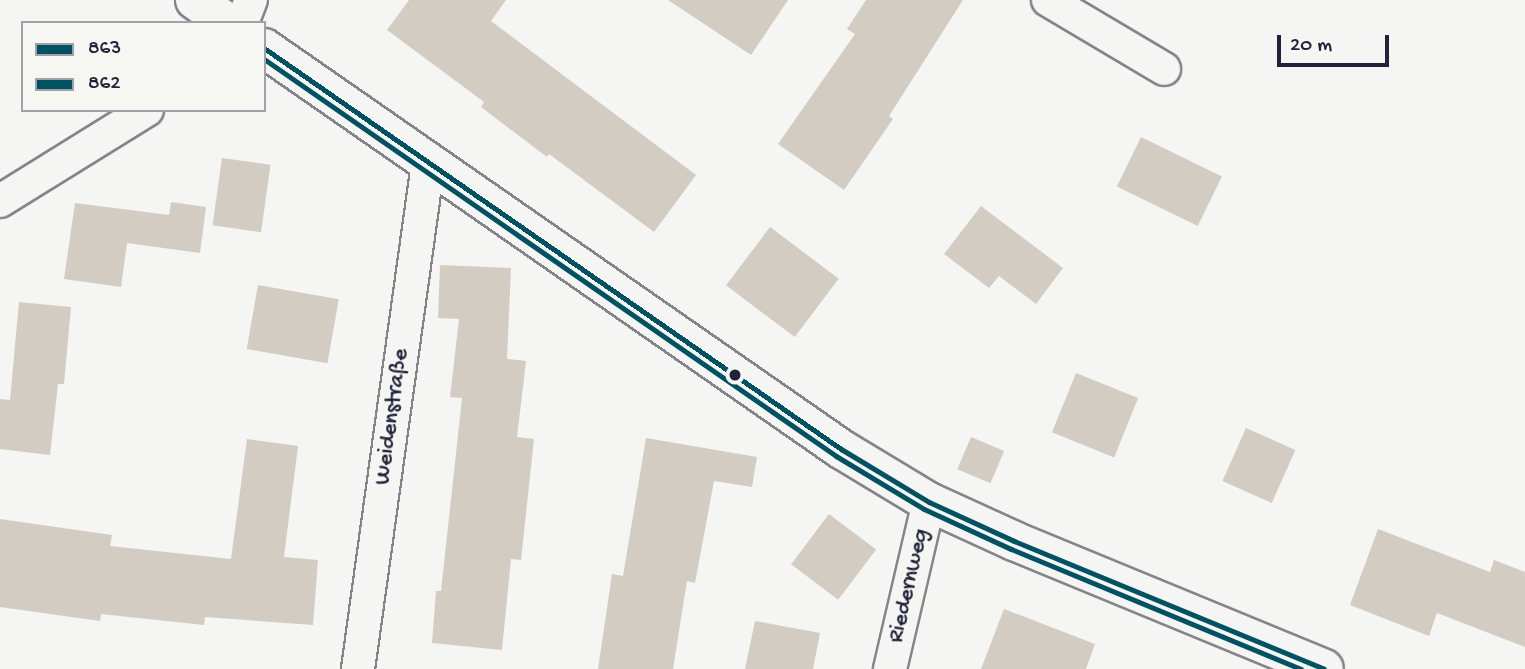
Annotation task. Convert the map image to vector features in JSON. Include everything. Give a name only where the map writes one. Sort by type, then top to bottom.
[{"type":"street","points":[[195,0],[225,21]]},
{"type":"street","points":[[243,21],[251,0]]},
{"type":"street","points":[[1048,0],[1164,69]]},
{"type":"street","points":[[266,49],[841,449],[929,502],[1014,541],[1324,669]]},
{"type":"street","points":[[0,201],[145,112]]},
{"type":"street","name":"Weidenstraße","points":[[358,669],[428,164]]},
{"type":"street","name":"Riedernweg","points":[[890,669],[929,502]]},
{"type":"building","points":[[409,0],[506,0],[491,21],[696,175],[654,232],[549,154],[547,157],[481,107],[484,102],[387,30]]},
{"type":"building","points":[[668,0],[788,0],[751,55]]},
{"type":"building","points":[[866,0],[963,0],[889,116],[893,119],[844,190],[778,144],[855,34],[847,29]]},
{"type":"building","points":[[1141,137],[1222,176],[1198,226],[1117,186]]},
{"type":"building","points":[[222,158],[271,165],[261,232],[213,225]]},
{"type":"building","points":[[171,202],[206,207],[200,253],[127,243],[121,287],[64,279],[75,203],[169,215]]},
{"type":"building","points":[[981,206],[1063,268],[1036,304],[999,276],[989,288],[944,254]]},
{"type":"building","points":[[770,227],[839,279],[795,337],[726,285]]},
{"type":"building","points":[[440,265],[511,268],[507,359],[526,361],[517,437],[534,439],[521,560],[511,559],[502,650],[432,643],[436,591],[441,591],[462,398],[450,397],[459,319],[438,318]]},
{"type":"building","points":[[258,285],[339,299],[327,363],[247,349]]},
{"type":"building","points":[[19,302],[71,307],[64,384],[58,384],[50,455],[0,449],[0,399],[10,400]]},
{"type":"building","points":[[1076,373],[1138,398],[1114,457],[1052,432]]},
{"type":"building","points":[[1246,428],[1295,450],[1272,503],[1222,481]]},
{"type":"building","points":[[971,437],[1004,451],[990,483],[957,469]]},
{"type":"building","points":[[646,438],[757,457],[752,487],[714,481],[695,583],[687,581],[673,669],[598,669],[612,574],[623,576]]},
{"type":"building","points":[[247,439],[298,446],[284,557],[318,560],[313,625],[205,617],[204,625],[101,614],[100,621],[0,607],[0,519],[112,535],[110,546],[231,559]]},
{"type":"building","points":[[829,514],[876,550],[838,600],[791,564]]},
{"type":"building","points":[[1378,529],[1490,572],[1494,560],[1525,572],[1525,647],[1437,613],[1429,636],[1350,605]]},
{"type":"building","points":[[1004,609],[1095,644],[1086,669],[981,669]]},
{"type":"building","points":[[755,621],[820,633],[813,669],[745,669]]},
{"type":"transit line","name":"863","points":[[266,49],[841,449],[929,502],[1014,541],[1324,669]]},
{"type":"transit line","name":"862","points":[[266,60],[836,456],[924,509],[1011,549],[1301,669]]}]
